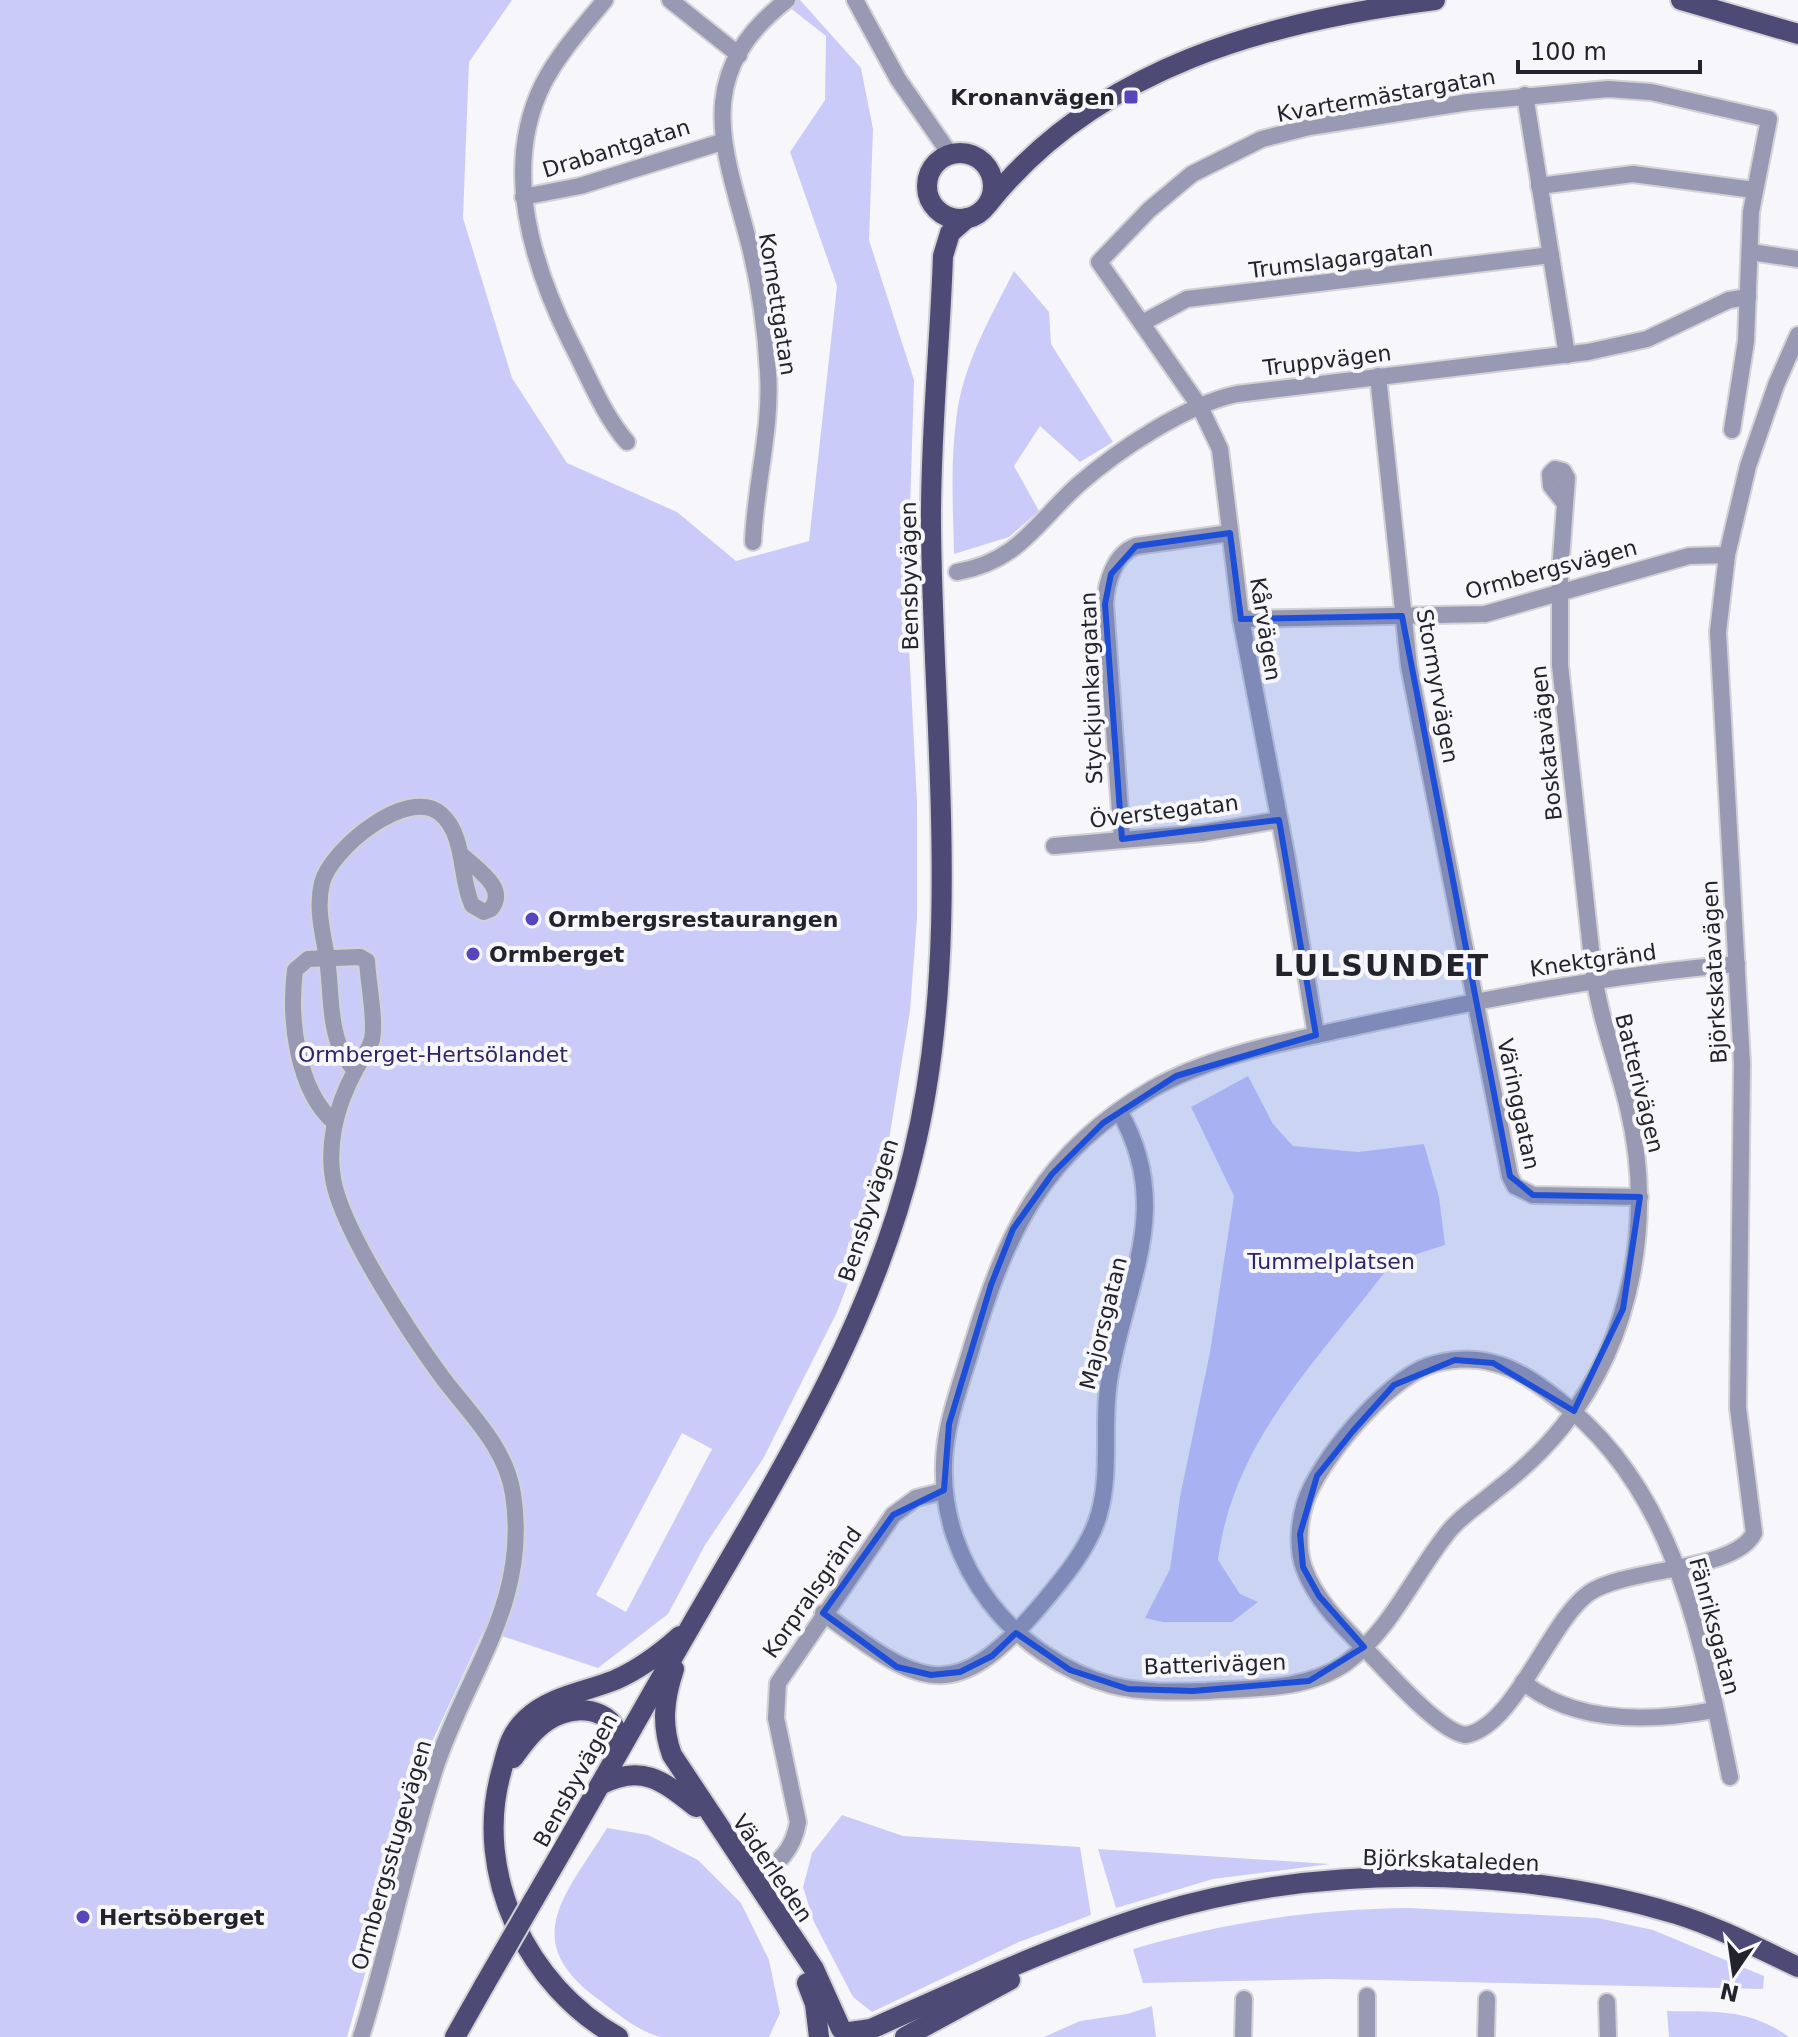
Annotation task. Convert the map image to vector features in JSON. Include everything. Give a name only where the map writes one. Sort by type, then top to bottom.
[{"type":"main road","points":[[1045,143],[988,204],[967,218],[941,214],[928,196],[929,173],[935,163],[950,154],[967,153],[977,158],[1007,163],[1045,143],[1121,90],[1239,39],[1329,16],[1435,0]]},
{"type":"main road","points":[[1681,0],[1794,32]]},
{"type":"main road","points":[[977,158],[992,176],[992,194],[988,204]]},
{"type":"main road","name":"Bensbyvägen","points":[[928,196],[940,255],[942,293]]},
{"type":"main road","name":"Bensbyvägen","points":[[455,2037],[833,1375],[888,1241],[913,1155],[924,1097],[935,1000],[941,875],[931,523],[942,293],[946,241],[954,227],[967,218]]},
{"type":"main road","points":[[618,2037],[579,2010],[551,1982],[527,1947],[510,1914],[492,1842],[493,1808],[504,1751],[529,1716],[551,1702],[636,1669],[677,1639],[695,1618]]},
{"type":"main road","name":"Väderleden","points":[[695,1618],[668,1689],[664,1725],[679,1771],[755,1878],[820,1980],[849,2033]]},
{"type":"main road","points":[[502,1770],[539,1726],[573,1710],[598,1712],[612,1722],[619,1743],[617,1755]]},
{"type":"main road","name":"Väderleden","points":[[600,1785],[630,1773],[655,1778],[711,1819]]},
{"type":"main road","name":"Björkskataleden","points":[[819,2037],[831,2029],[849,2033],[871,2029],[1022,1961],[1157,1913],[1265,1890],[1351,1881],[1452,1880],[1549,1888],[1645,1905],[1716,1929],[1798,1967]]},
{"type":"main road","name":"Björkskataleden","points":[[905,2037],[1096,1935]]},
{"type":"main road","name":"Väderleden","points":[[796,1945],[815,2004],[819,2037]]},
{"type":"street","name":"Drabantgatan","points":[[605,0],[556,61],[534,104],[524,143],[523,197],[541,269],[558,316],[609,417],[627,442]]},
{"type":"street","points":[[670,0],[739,55]]},
{"type":"street","name":"Kornettgatan","points":[[753,542],[756,492],[768,419],[768,369],[753,262],[722,142],[725,95],[739,55],[759,26],[787,0]]},
{"type":"street","points":[[855,0],[898,79],[950,154]]},
{"type":"street","name":"Kvartermästargatan","points":[[1099,262],[1149,210],[1192,174],[1262,139],[1309,127],[1525,95],[1608,89],[1651,92],[1769,119],[1754,190]]},
{"type":"street","points":[[1525,95],[1567,355]]},
{"type":"street","name":"Drabantgatan","points":[[523,197],[580,186],[722,142]]},
{"type":"street","points":[[1539,186],[1633,174],[1754,190],[1746,341],[1732,430]]},
{"type":"street","points":[[1751,252],[1798,259]]},
{"type":"street","name":"Trumslagargatan","points":[[1142,323],[1187,299],[1551,255]]},
{"type":"street","name":"Kårvägen","points":[[1099,262],[1200,407],[1220,449],[1241,619],[1316,1035]]},
{"type":"street","name":"Truppvägen","points":[[957,572],[1012,552],[1109,460],[1200,407],[1237,394],[1567,355],[1647,339],[1729,300],[1748,297]]},
{"type":"street","name":"Björkskatavägen","points":[[1477,1733],[1523,1682],[1570,1611],[1585,1596],[1617,1580],[1737,1551],[1751,1538],[1755,1526],[1738,1408],[1742,1110],[1737,964],[1719,660],[1721,596],[1727,555],[1762,421],[1798,335]]},
{"type":"street","name":"Stormyrvägen","points":[[1378,376],[1409,666],[1475,1001]]},
{"type":"street","name":"Boskatavägen","points":[[1563,501],[1560,665],[1595,980]]},
{"type":"street","name":"Styckjunkargatan","points":[[1122,839],[1105,604],[1111,574],[1125,553],[1136,546],[1230,533]]},
{"type":"street","name":"Ormbergsvägen","points":[[1241,619],[1485,614],[1689,556],[1727,555]]},
{"type":"street","points":[[355,1071],[338,1043],[318,905],[326,870],[368,829],[399,809],[428,807],[447,821],[460,853]]},
{"type":"street","name":"Överstegatan","points":[[1054,846],[1202,833],[1279,820]]},
{"type":"street","points":[[327,956],[302,960],[297,966],[295,1009],[309,1089],[315,1102],[335,1123]]},
{"type":"street","name":"Ormbergsstugevägen","points":[[327,956],[367,961],[372,1041],[355,1071],[335,1123],[332,1172],[348,1221],[421,1347],[498,1450],[509,1475],[515,1514],[514,1560],[495,1635],[436,1766],[388,1951],[361,2037]]},
{"type":"street","name":"Knektgränd","points":[[1316,1035],[1475,1001],[1595,980],[1737,964]]},
{"type":"street","name":"Batterivägen","points":[[1316,1035],[1192,1069],[1119,1111],[1076,1146],[1052,1174],[1028,1204],[1004,1249],[949,1424],[944,1491],[955,1538],[969,1570],[996,1611],[1037,1651],[1079,1674],[1113,1685],[1148,1691],[1294,1684],[1335,1669],[1364,1647],[1395,1609],[1454,1524],[1540,1451],[1574,1411],[1607,1353],[1623,1309],[1638,1240],[1640,1197],[1634,1133],[1595,980]]},
{"type":"street","name":"Väringgatan","points":[[1475,1001],[1515,1186],[1533,1195],[1640,1197]]},
{"type":"street","name":"Majorsgatan","points":[[823,1613],[897,1667],[931,1675],[974,1667],[992,1656],[1016,1633],[1052,1592],[1084,1545],[1102,1504],[1107,1392],[1115,1349],[1141,1259],[1146,1221],[1141,1168],[1119,1111]]},
{"type":"street","name":"Fänriksgatan","points":[[1477,1733],[1465,1735],[1451,1730],[1364,1647],[1319,1596],[1303,1567],[1300,1534],[1305,1503],[1317,1476],[1353,1431],[1394,1385],[1426,1366],[1455,1360],[1493,1363],[1535,1382],[1597,1433],[1639,1487],[1678,1566],[1730,1777]]},
{"type":"street","name":"Korpralsgränd","points":[[755,1878],[783,1858],[796,1834],[796,1804],[774,1697],[782,1672],[893,1515],[916,1498],[944,1491]]},
{"type":"street","points":[[1523,1682],[1543,1699],[1569,1710],[1672,1718],[1714,1710]]},
{"type":"street","points":[[1367,1996],[1367,2037]]},
{"type":"street","points":[[1243,2037],[1244,1999]]},
{"type":"street","points":[[1486,2037],[1487,1999]]},
{"type":"street","points":[[1607,2002],[1608,2037]]},
{"type":"highlighted area","points":[[1230,533],[1241,619],[1402,616],[1510,1176],[1533,1195],[1640,1197],[1623,1309],[1574,1411],[1493,1363],[1455,1360],[1394,1385],[1353,1431],[1317,1476],[1300,1534],[1303,1567],[1319,1596],[1364,1647],[1309,1681],[1193,1691],[1128,1689],[1070,1670],[1016,1633],[992,1656],[960,1672],[931,1675],[897,1667],[823,1613],[893,1515],[944,1490],[949,1424],[991,1285],[1013,1229],[1052,1174],[1103,1123],[1176,1076],[1316,1035],[1279,820],[1122,839],[1105,604],[1111,574],[1136,546]]},
{"type":"green space","name":"Ormberget-Hertsölandet","points":[[0,0],[512,0],[469,62],[463,218],[512,378],[567,463],[677,512],[736,561],[809,541],[837,286],[790,152],[825,100],[826,36],[780,0],[800,0],[861,68],[873,129],[869,240],[914,380],[907,608],[917,802],[917,918],[910,1011],[886,1158],[866,1236],[837,1312],[763,1459],[705,1545],[668,1614],[598,1668],[484,1630],[430,1746],[347,2037],[0,2037]],"holes":[[[682,1433],[712,1449],[626,1612],[596,1595]]]},
{"type":"green space","points":[[1014,271],[1049,312],[1051,344],[1113,442],[1080,462],[1040,426],[1014,466],[1039,511],[1009,537],[954,554],[953,466],[961,394],[980,340]]},
{"type":"green space","name":"Tummelplatsen","points":[[1248,1076],[1273,1124],[1293,1146],[1358,1152],[1424,1144],[1439,1197],[1445,1245],[1398,1260],[1385,1272],[1306,1372],[1259,1441],[1227,1517],[1218,1560],[1240,1594],[1258,1602],[1232,1622],[1163,1622],[1145,1618],[1170,1569],[1180,1497],[1210,1352],[1234,1196],[1191,1107]]},
{"type":"green space","points":[[842,1815],[903,1836],[1080,1847],[1091,1915],[1019,1942],[872,2012],[853,1997],[814,1922],[803,1887],[812,1853]]},
{"type":"green space","points":[[607,1828],[648,1835],[698,1860],[741,1903],[769,1960],[780,2013],[769,2037],[660,2037],[628,2021],[574,1978],[560,1957],[555,1937],[557,1917],[565,1896]]},
{"type":"green space","points":[[1098,1849],[1330,1864],[1213,1879],[1116,1908]]},
{"type":"green space","points":[[1410,1908],[1598,1918],[1653,1930],[1764,1976],[1763,1989],[1329,1979],[1143,1983],[1133,1949],[1236,1924],[1304,1914]]},
{"type":"green space","points":[[1152,2006],[1156,2037],[1044,2037],[1080,2021],[1127,2014]]},
{"type":"green space","points":[[1667,2011],[1745,2016],[1789,2037],[1669,2037]]},
{"type":"place","name":"Kronanvägen","points":[[1131,97]]},
{"type":"place","name":"Ormbergsrestaurangen","points":[[532,919]]},
{"type":"place","name":"Ormberget","points":[[473,954]]},
{"type":"place","name":"Hertsöberget","points":[[83,1917]]},
{"type":"district","name":"LULSUNDET","points":[[1382,966]]}]
